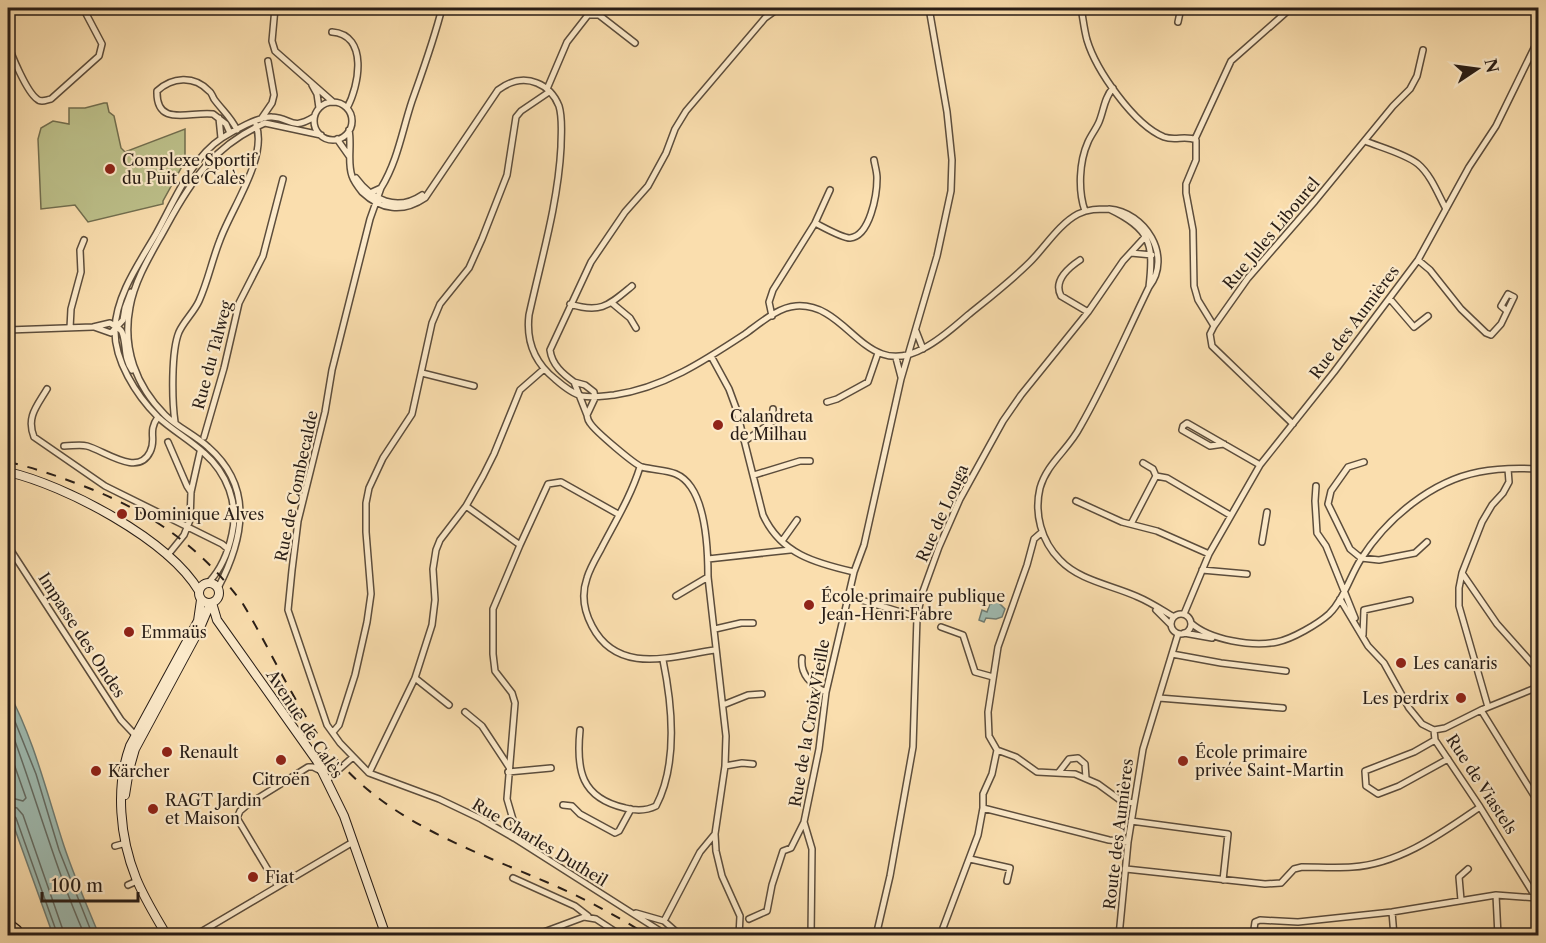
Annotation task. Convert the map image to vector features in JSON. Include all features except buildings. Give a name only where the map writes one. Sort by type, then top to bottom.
[{"type":"main road","points":[[8,472],[83,500],[143,536],[192,580],[204,586],[218,588],[219,597],[211,603],[139,742],[129,770],[123,824]]},
{"type":"main road","points":[[167,936],[137,881],[126,843],[121,800],[122,770],[136,736],[200,614],[204,586]]},
{"type":"main road","points":[[201,600],[211,603]]},
{"type":"main road","name":"Avenue de Calès","points":[[211,603],[217,620],[327,780],[353,842],[386,936]]},
{"type":"main road","points":[[9,926],[18,936]]},
{"type":"street","points":[[8,43],[16,66],[36,99],[42,101],[51,99],[99,56],[102,44],[83,8]]},
{"type":"street","points":[[274,8],[272,34],[275,51],[333,102],[347,108],[351,119],[349,130],[352,177],[358,187],[376,200],[404,204],[418,198],[432,186],[498,90],[507,83],[530,80],[548,91],[559,107],[561,119],[558,183],[528,328],[533,352],[544,369],[567,388],[579,393],[612,395],[654,386],[711,356],[772,316],[794,306],[813,308],[832,317],[878,353],[898,358],[908,355],[923,349],[947,332],[1011,279],[1072,217],[1094,209],[1109,209],[1119,210],[1137,219],[1154,242],[1158,268],[1080,429],[1046,472],[1038,501],[1042,532],[1058,559],[1068,568],[1139,597],[1174,617],[1184,614],[1199,630],[1218,638]]},
{"type":"street","name":"Rue de Combecalde","points":[[369,773],[340,743],[327,725],[288,610],[298,521],[325,412],[332,370],[376,200],[398,155],[441,8]]},
{"type":"street","points":[[595,395],[585,385],[574,382],[561,372],[554,363],[550,350],[570,304],[605,239],[648,186],[686,111],[765,18],[779,8]]},
{"type":"street","name":"Rue de la Croix Vieille","points":[[811,936],[812,849],[804,822],[819,749],[826,692],[854,572],[864,545],[901,379],[938,256],[951,191],[952,160],[947,112],[928,8]]},
{"type":"street","points":[[1081,8],[1087,41],[1127,108],[1162,136],[1174,139],[1195,139]]},
{"type":"street","points":[[1178,22],[1181,8]]},
{"type":"street","points":[[1291,8],[1231,61],[1195,139],[1196,160],[1186,184],[1186,193],[1193,230],[1194,286],[1198,300],[1214,326],[1210,334],[1212,346],[1293,424]]},
{"type":"street","points":[[333,732],[339,725],[355,675],[367,622],[371,594],[366,532],[366,503],[369,488],[383,458],[412,414],[432,323],[440,304],[469,268],[507,175],[516,117],[520,111],[548,91],[567,42],[588,15],[599,15],[635,43]]},
{"type":"street","points":[[332,32],[346,36],[353,42],[357,51],[358,65],[355,85],[347,108]]},
{"type":"street","name":"Rue des Aumières","points":[[1184,614],[1209,554],[1260,465],[1418,260],[1469,167],[1496,126],[1539,40]]},
{"type":"street","name":"Rue Jules Libourel","points":[[1214,326],[1248,278],[1414,83],[1423,50]]},
{"type":"street","points":[[115,327],[123,320],[128,296],[204,166],[225,146],[258,122],[272,103],[274,95],[268,61]]},
{"type":"street","points":[[8,68],[16,66]]},
{"type":"street","points":[[230,133],[226,124],[219,118],[206,113],[173,115],[161,110],[157,104],[157,91],[165,84],[177,80],[198,83],[209,91],[231,118],[237,130]]},
{"type":"street","points":[[307,80],[317,94],[319,108]]},
{"type":"street","points":[[1085,211],[1081,199],[1084,152],[1099,123],[1106,98],[1113,88]]},
{"type":"street","points":[[321,135],[314,124],[314,117],[319,108],[328,102],[333,102]]},
{"type":"street","points":[[204,586],[220,570],[228,549],[235,522],[233,501],[224,478],[204,453],[158,417],[139,393],[122,362],[116,344],[117,314],[126,289],[202,154],[230,133],[273,117],[297,124],[314,117]]},
{"type":"street","points":[[219,118],[221,138]]},
{"type":"street","points":[[258,122],[312,132],[331,139],[337,139],[349,130]]},
{"type":"street","points":[[175,422],[172,399],[176,348],[180,331],[198,303],[220,237],[253,166],[260,134],[258,122]]},
{"type":"street","points":[[337,139],[350,157]]},
{"type":"street","points":[[1365,141],[1409,158],[1418,164],[1427,175],[1446,209]]},
{"type":"street","points":[[815,223],[850,238],[861,233],[867,225],[875,194],[877,177],[874,160]]},
{"type":"street","points":[[351,168],[361,185],[376,200]]},
{"type":"street","name":"Rue du Talweg","points":[[204,437],[224,368],[239,303],[263,256],[283,179]]},
{"type":"street","points":[[370,193],[381,188]]},
{"type":"street","points":[[772,316],[769,302],[773,290],[815,223],[830,190]]},
{"type":"street","points":[[8,192],[10,225],[8,273]]},
{"type":"street","points":[[1109,209],[1131,221],[1145,237],[1152,255],[1149,287]]},
{"type":"street","name":"Rue de Louga","points":[[876,936],[890,876],[913,747],[917,617],[922,594],[939,547],[981,457],[1021,395],[1088,312],[1123,261],[1145,237]]},
{"type":"street","points":[[70,328],[71,309],[81,272],[80,250],[84,240]]},
{"type":"street","points":[[1131,253],[1152,255]]},
{"type":"street","points":[[1080,260],[1070,267],[1059,282],[1058,288],[1061,297],[1088,312]]},
{"type":"street","points":[[1418,260],[1430,270],[1461,309],[1485,333],[1491,335],[1501,324],[1507,311]]},
{"type":"street","points":[[138,280],[132,296],[128,323],[128,343],[138,379]]},
{"type":"street","points":[[570,304],[595,310],[612,303],[632,286]]},
{"type":"street","points":[[1390,299],[1414,327],[1428,316]]},
{"type":"street","points":[[612,303],[630,318],[636,328]]},
{"type":"street","points":[[8,330],[93,327],[110,323],[120,329],[126,361],[152,401],[166,417],[209,448],[220,459],[230,475],[239,499],[241,522],[236,548],[218,588]]},
{"type":"street","points":[[915,330],[923,349]]},
{"type":"street","points":[[827,402],[868,382],[878,353]]},
{"type":"street","points":[[711,356],[729,388],[763,515],[772,532],[790,550],[814,561],[854,572]]},
{"type":"street","name":"Rue de la Croix Vieille","points":[[898,358],[901,379]]},
{"type":"street","points":[[369,773],[415,678],[432,625],[435,600],[433,569],[440,540],[466,506],[494,454],[520,390],[544,369]]},
{"type":"street","points":[[422,374],[474,387]]},
{"type":"street","points":[[574,382],[591,425],[598,433],[640,467],[663,469],[680,476],[691,487],[700,505],[708,559],[715,650],[726,736],[725,766],[715,834],[716,851],[722,876],[740,916],[739,936]]},
{"type":"street","points":[[47,389],[33,413],[30,427],[34,437],[105,486],[228,549]]},
{"type":"street","points":[[587,415],[595,395]]},
{"type":"street","points":[[745,441],[772,422],[773,409]]},
{"type":"street","points":[[64,446],[86,446],[123,461],[138,463],[152,450],[152,426],[158,417]]},
{"type":"street","points":[[1224,444],[1210,446],[1182,430],[1183,426],[1187,423],[1224,444],[1260,465]]},
{"type":"street","points":[[168,442],[186,486],[191,492]]},
{"type":"street","points":[[167,556],[188,527],[191,492],[200,452]]},
{"type":"street","points":[[754,475],[800,461],[810,461]]},
{"type":"street","points":[[1364,462],[1348,467],[1331,491],[1328,504],[1350,549],[1361,558],[1379,560],[1415,553],[1427,542]]},
{"type":"street","points":[[1143,463],[1153,469],[1156,476]]},
{"type":"street","points":[[640,467],[634,487],[587,577],[584,589],[586,613],[593,628],[612,650],[631,657],[663,660],[715,650]]},
{"type":"street","points":[[1151,604],[1173,630],[1181,634],[1257,643],[1290,638],[1330,613],[1340,599],[1361,558],[1376,538],[1397,516],[1444,483],[1478,472],[1508,468],[1539,469]]},
{"type":"street","points":[[1488,707],[1459,606],[1459,588],[1462,573],[1482,522],[1509,482],[1508,468]]},
{"type":"street","points":[[1156,476],[1167,478],[1230,515]]},
{"type":"street","points":[[1131,524],[1156,476]]},
{"type":"street","points":[[514,838],[514,824],[507,799],[515,703],[512,693],[495,671],[493,609],[548,484],[561,483],[618,514]]},
{"type":"street","name":"Rue de Viastels","points":[[1316,486],[1317,533],[1326,546],[1363,637],[1384,663],[1409,708],[1422,724],[1434,730],[1435,740],[1538,899]]},
{"type":"street","points":[[1076,501],[1131,524],[1157,531],[1209,554]]},
{"type":"street","points":[[466,506],[520,545]]},
{"type":"street","points":[[1262,542],[1267,512]]},
{"type":"street","points":[[782,541],[797,520]]},
{"type":"street","points":[[1042,532],[1034,539],[998,647],[988,712],[989,736],[997,750],[1016,757],[1037,772],[1075,774],[1098,784],[1120,800],[1133,803]]},
{"type":"street","name":"Impasse des Ondes","points":[[8,546],[121,720],[136,736]]},
{"type":"street","points":[[708,559],[790,550]]},
{"type":"street","points":[[1202,570],[1247,574]]},
{"type":"street","points":[[1462,573],[1497,624],[1539,670]]},
{"type":"street","points":[[676,596],[708,577]]},
{"type":"street","points":[[848,596],[917,617]]},
{"type":"street","name":"Rue de Viastels","points":[[1340,599],[1359,628]]},
{"type":"street","points":[[1363,637],[1364,610],[1410,600]]},
{"type":"street","points":[[1171,625],[1174,617]]},
{"type":"street","points":[[715,629],[741,623],[753,623]]},
{"type":"street","points":[[1181,634],[1189,629],[1191,623]]},
{"type":"street","points":[[941,627],[963,635],[975,672],[993,677]]},
{"type":"street","name":"Route des Aumières","points":[[1119,936],[1133,803],[1143,749],[1172,654],[1181,634]]},
{"type":"street","points":[[1172,654],[1286,671]]},
{"type":"street","points":[[802,658],[801,666],[811,685],[826,692]]},
{"type":"street","points":[[580,729],[579,766],[582,778],[594,795],[610,804],[631,809],[650,809],[656,806],[662,795],[671,745],[671,708],[663,660]]},
{"type":"street","points":[[415,678],[449,705]]},
{"type":"street","points":[[129,770],[129,756],[136,736],[170,686]]},
{"type":"street","points":[[1434,730],[1445,728],[1481,710],[1539,687]]},
{"type":"street","points":[[723,705],[748,695],[762,694]]},
{"type":"street","points":[[1159,698],[1283,708]]},
{"type":"street","points":[[1481,710],[1539,802]]},
{"type":"street","points":[[465,712],[482,726],[508,770]]},
{"type":"street","points":[[1435,740],[1414,752],[1365,771],[1366,786],[1378,794],[1399,786],[1449,759]]},
{"type":"street","points":[[940,936],[978,836],[983,795],[992,774],[997,750]]},
{"type":"street","points":[[327,780],[353,757]]},
{"type":"street","points":[[1059,772],[1069,759],[1078,758],[1085,764],[1086,778]]},
{"type":"street","points":[[725,766],[753,764]]},
{"type":"street","points":[[277,885],[237,818],[240,811],[247,805],[308,767],[321,771]]},
{"type":"street","points":[[508,770],[551,768]]},
{"type":"street","name":"Rue Charles Dutheil","points":[[369,773],[439,799],[514,838],[668,936]]},
{"type":"street","points":[[563,805],[572,806],[580,814],[615,834],[631,809]]},
{"type":"street","points":[[1126,869],[1244,882],[1281,883],[1293,869],[1352,867],[1392,858],[1442,833],[1480,807]]},
{"type":"street","points":[[983,808],[1109,840],[1128,842]]},
{"type":"street","points":[[1131,821],[1228,834],[1223,880]]},
{"type":"street","points":[[749,919],[767,911],[772,885],[783,851],[791,848],[804,822]]},
{"type":"street","points":[[664,921],[700,852],[715,834]]},
{"type":"street","points":[[194,936],[353,842]]},
{"type":"street","points":[[115,846],[126,843]]},
{"type":"street","points":[[970,859],[1010,868],[1007,881]]},
{"type":"street","points":[[1461,900],[1459,877],[1468,869]]},
{"type":"street","points":[[513,878],[575,906],[622,936]]},
{"type":"street","points":[[128,885],[137,881]]},
{"type":"street","points":[[1533,889],[1539,883]]},
{"type":"street","points":[[1496,895],[1497,936]]},
{"type":"street","points":[[1253,936],[1255,922],[1260,920],[1298,922],[1326,917],[1392,912],[1496,895],[1538,899]]},
{"type":"street","name":"Rue Charles Dutheil","points":[[629,911],[664,921],[681,936]]},
{"type":"street","points":[[1392,912],[1394,936]]},
{"type":"street","points":[[533,936],[579,918],[590,917]]},
{"type":"street","points":[[1016,933],[1024,936]]},
{"type":"green space","name":"Complexe Sportif du Puit de Calès","points":[[107,103],[109,112],[114,116],[121,148],[125,152],[185,129],[185,161],[163,204],[88,222],[75,205],[41,209],[38,139],[41,128],[53,121],[69,124],[69,108],[85,108]]},
{"type":"water","points":[[998,602],[1005,609],[1002,617],[986,618],[984,622],[979,620],[982,610],[987,612],[990,604]]},
{"type":"water","points":[[8,691],[33,747],[68,857],[99,935],[53,935],[8,810]]},
{"type":"railway","points":[[8,462],[57,476],[132,508],[174,534],[210,565],[243,604],[300,706],[325,745],[363,786],[388,805],[443,837],[572,893],[649,936]]},
{"type":"place","name":"Complexe Sportif du Puit de Calès","points":[[110,169]]},
{"type":"place","name":"Calandreta de Milhau","points":[[718,425]]},
{"type":"place","name":"Dominique Alves","points":[[122,514]]},
{"type":"place","name":"École primaire publique Jean-Henri Fabre","points":[[809,605]]},
{"type":"place","name":"Emmaüs","points":[[129,632]]},
{"type":"place","name":"Les canaris","points":[[1401,663]]},
{"type":"place","name":"Les perdrix","points":[[1461,698]]},
{"type":"place","name":"Renault","points":[[167,752]]},
{"type":"place","name":"Citroën","points":[[281,760]]},
{"type":"place","name":"École primaire privée Saint-Martin","points":[[1183,761]]},
{"type":"place","name":"Kärcher","points":[[96,771]]},
{"type":"place","name":"RAGT Jardin et Maison","points":[[153,809]]},
{"type":"place","name":"Fiat","points":[[253,877]]}]
